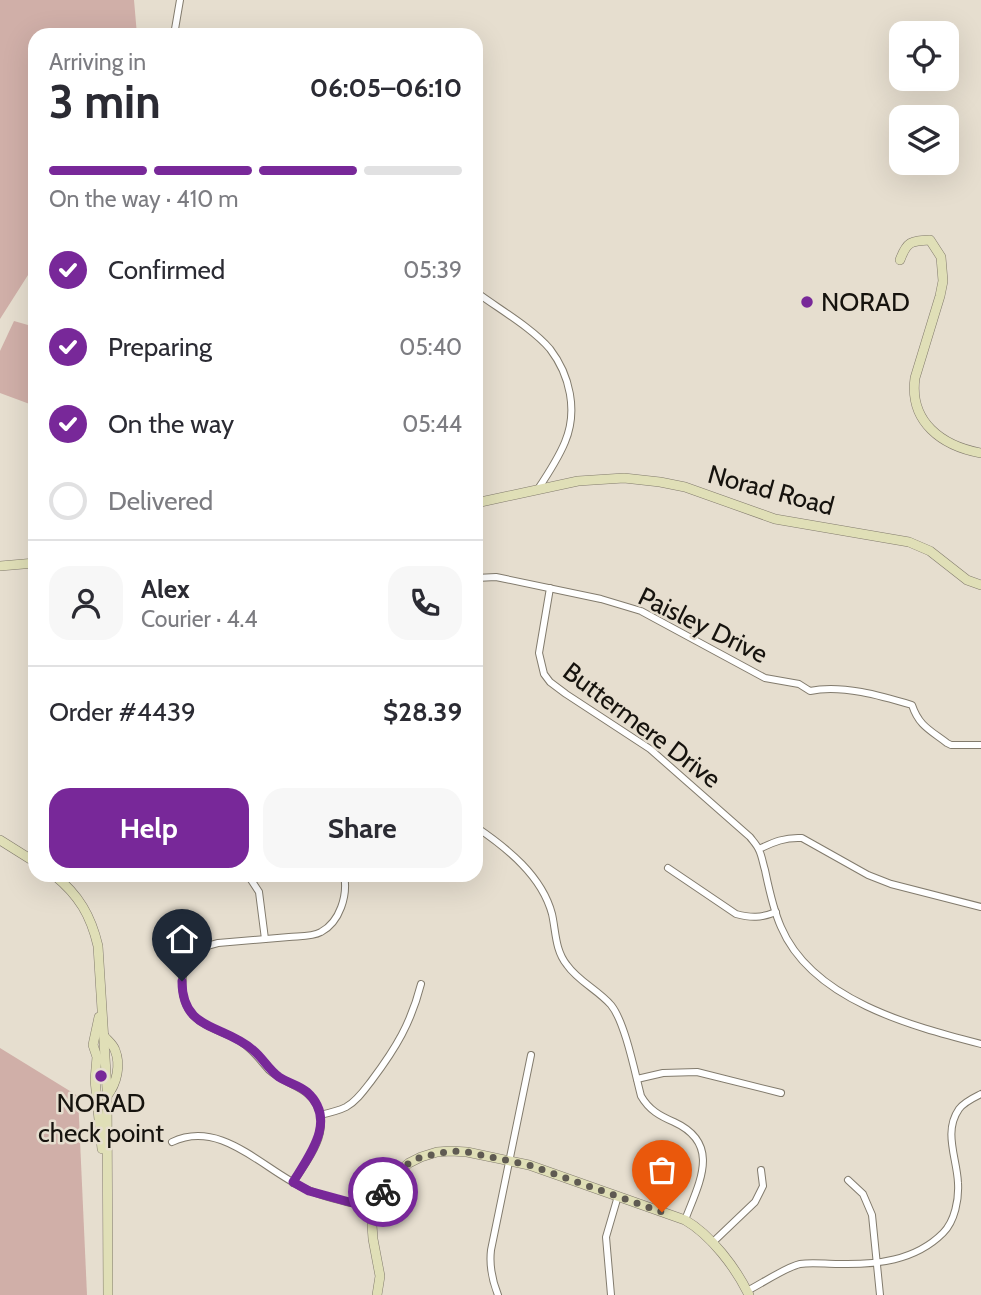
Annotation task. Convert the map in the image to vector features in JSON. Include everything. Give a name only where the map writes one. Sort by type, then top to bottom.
[{"type":"street","points":[[175,28],[180,0]]},
{"type":"street","points":[[900,260],[908,244],[930,240],[941,257],[943,269],[940,296],[913,388],[917,405],[929,428],[938,437],[956,447],[981,453]]},
{"type":"street","points":[[483,297],[535,335],[549,349],[567,381],[572,402],[571,423],[555,463],[538,490]]},
{"type":"street","name":"Norad Road","points":[[483,502],[578,481],[639,479],[685,487],[782,520],[909,542],[930,551],[967,580],[981,585]]},
{"type":"street","points":[[0,566],[28,563]]},
{"type":"street","name":"Paisley Drive","points":[[483,578],[496,577],[550,588],[642,611],[765,678],[799,684],[810,691],[824,688],[861,693],[912,705],[923,726],[947,743],[981,745]]},
{"type":"street","name":"Buttermere Drive","points":[[550,588],[539,653],[544,674],[566,694],[650,749],[739,825],[759,849],[775,912],[789,943],[803,961],[831,985],[887,1015],[931,1031],[981,1044]]},
{"type":"street","points":[[483,832],[532,875],[545,895],[556,943],[566,965],[612,1006],[618,1017],[645,1103],[658,1115],[687,1128],[698,1143],[703,1153],[702,1177],[685,1220]]},
{"type":"street","points":[[759,849],[779,839],[802,838],[868,875],[891,884],[981,907]]},
{"type":"street","points":[[0,840],[28,858]]},
{"type":"street","points":[[668,868],[736,914],[762,918],[775,912]]},
{"type":"street","points":[[61,882],[75,895],[93,926],[98,946],[107,1096],[108,1295]]},
{"type":"street","points":[[253,882],[259,892],[265,939]]},
{"type":"street","points":[[293,1182],[317,1144],[321,1130],[320,1115],[313,1099],[304,1090],[275,1074],[254,1051],[240,1041],[204,1025],[193,1016],[185,1005],[182,981],[186,967],[194,955],[207,946],[322,932],[332,924],[340,911],[345,896],[344,882]]},
{"type":"street","points":[[320,1115],[345,1108],[355,1101],[386,1062],[400,1042],[421,984]]},
{"type":"street","points":[[101,988],[93,1045],[97,1057],[95,1080],[107,1216]]},
{"type":"street","points":[[498,1295],[489,1263],[531,1055]]},
{"type":"street","points":[[637,1079],[663,1073],[698,1072],[781,1093]]},
{"type":"street","points":[[377,1295],[380,1276],[372,1225],[375,1209],[386,1186],[409,1163],[421,1157],[451,1151],[529,1165],[685,1220],[696,1226],[732,1266],[748,1293],[797,1264],[877,1263],[899,1260],[930,1244],[945,1231],[953,1216],[958,1182],[951,1143],[952,1122],[960,1108],[981,1094]]},
{"type":"street","points":[[172,1142],[183,1137],[217,1138],[309,1191],[375,1209]]},
{"type":"street","points":[[712,1243],[755,1202],[763,1186],[761,1170]]},
{"type":"street","points":[[848,1180],[863,1194],[872,1215],[880,1295]]},
{"type":"street","points":[[611,1295],[606,1237],[618,1196]]},
{"type":"shaded area","points":[[0,0],[134,0],[136,28],[28,28],[28,275],[0,319]]},
{"type":"shaded area","points":[[14,321],[28,325],[28,403],[0,393],[0,351]]},
{"type":"shaded area","points":[[0,1048],[78,1096],[87,1295],[0,1295]]},
{"type":"way so far","points":[[383,1192],[397,1173],[421,1157],[437,1152],[467,1152],[529,1165],[662,1212]]},
{"type":"place","name":"NORAD","points":[[807,302]]},
{"type":"place","name":"NORAD check point","points":[[101,1076]]},
{"type":"route","points":[[182,981],[185,1005],[193,1016],[204,1025],[240,1041],[254,1051],[269,1069],[304,1090],[313,1099],[320,1115],[321,1130],[317,1144],[293,1182],[309,1191],[375,1209],[383,1192]]}]
